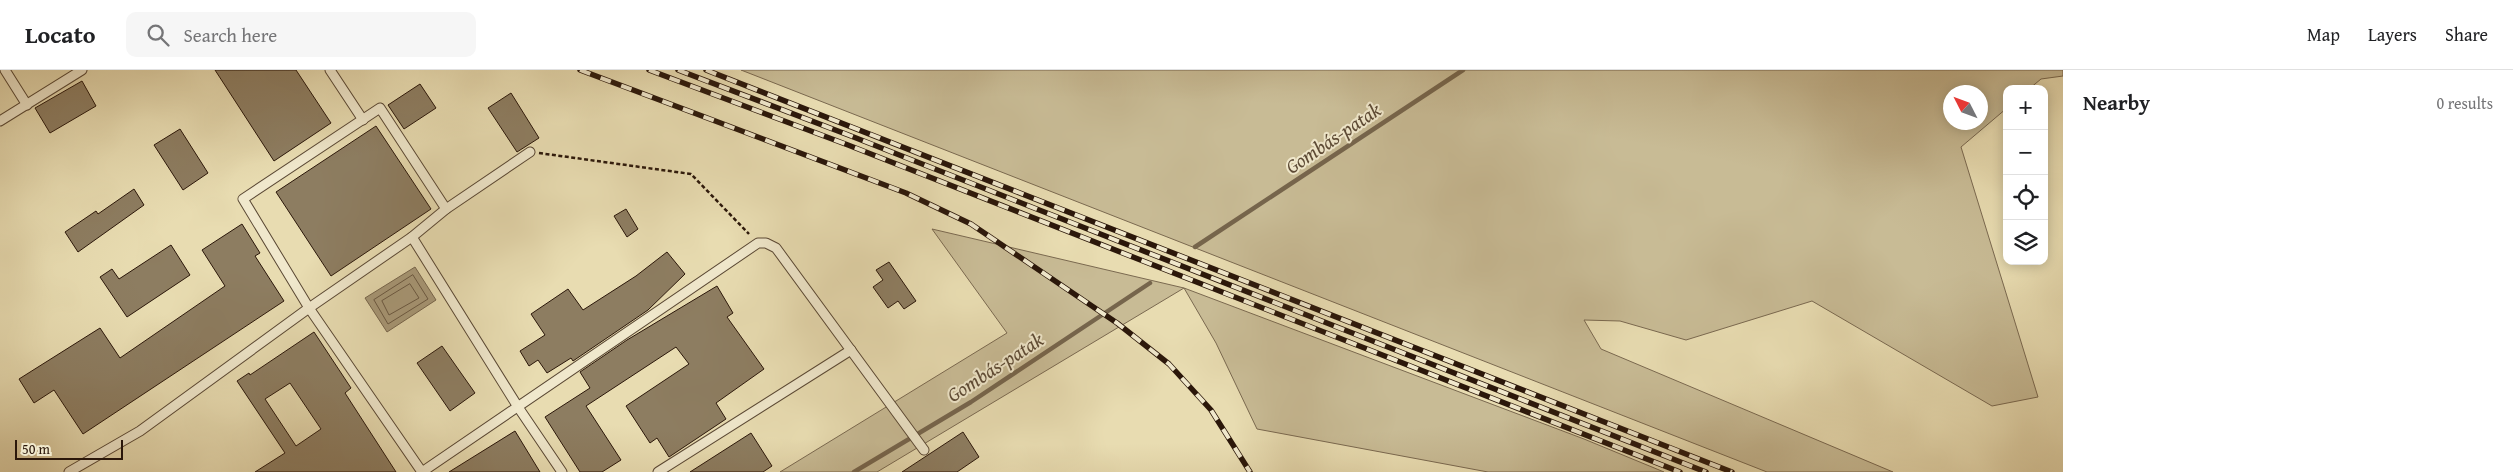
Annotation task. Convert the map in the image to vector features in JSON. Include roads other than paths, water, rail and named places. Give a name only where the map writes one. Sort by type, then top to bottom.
[{"type":"lane","points":[[5,70],[27,105]]},
{"type":"lane","points":[[0,121],[82,70]]},
{"type":"lane","points":[[330,70],[363,120]]},
{"type":"lane","points":[[446,209],[380,108],[243,199],[309,308],[422,472],[758,244],[766,243],[776,248],[924,450]]},
{"type":"lane","points":[[70,472],[140,431],[309,308],[412,237],[446,209],[530,152]]},
{"type":"lane","points":[[412,237],[518,407],[562,472]]},
{"type":"lane","points":[[658,472],[851,350]]},
{"type":"water","points":[[415,267],[436,300],[387,332],[365,298]]},
{"type":"waterway","name":"Gombás-patak","points":[[1195,247],[1463,70]]},
{"type":"waterway","name":"Gombás-patak","points":[[854,472],[971,402],[1150,283]]},
{"type":"railway","points":[[580,70],[906,193],[971,224],[1117,323],[1169,364],[1211,410],[1250,472]]},
{"type":"railway","points":[[649,70],[848,145],[1680,472]]},
{"type":"railway","points":[[678,70],[851,136],[1706,472]]},
{"type":"railway","points":[[706,70],[1732,472]]}]
